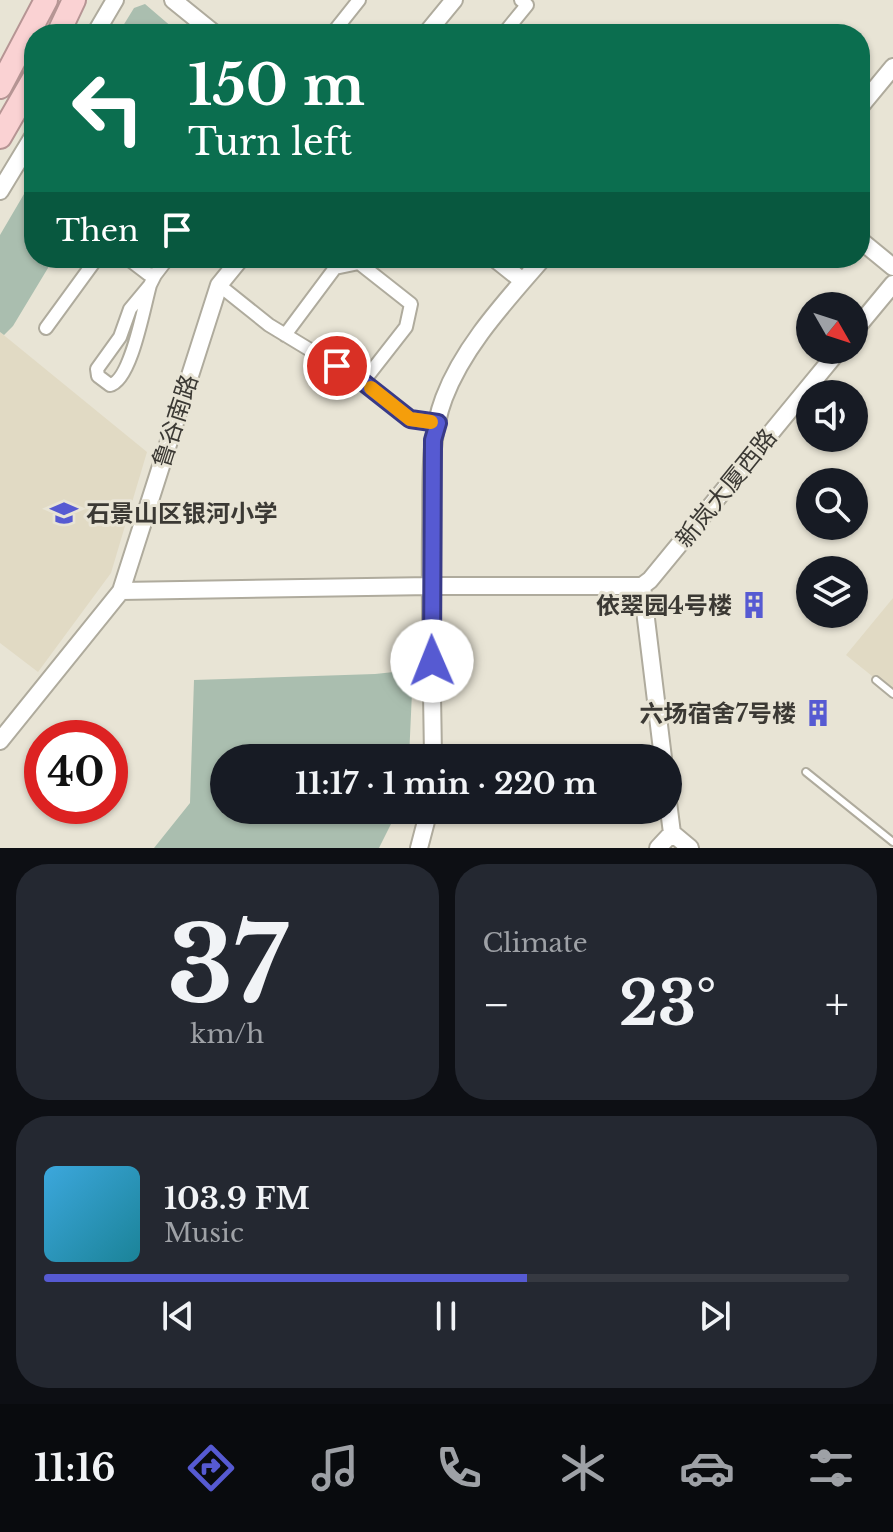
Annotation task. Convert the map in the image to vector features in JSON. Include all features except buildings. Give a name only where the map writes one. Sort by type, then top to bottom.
[{"type":"highway","points":[[33,24],[46,0]]},
{"type":"highway","points":[[63,24],[74,0]]},
{"type":"highway","points":[[0,87],[24,42]]},
{"type":"highway","points":[[0,137],[24,95]]},
{"type":"street","points":[[101,24],[115,0]]},
{"type":"street","points":[[173,0],[203,24]]},
{"type":"street","points":[[340,24],[359,0]]},
{"type":"street","points":[[434,24],[454,0]]},
{"type":"street","points":[[512,24],[527,5],[521,0]]},
{"type":"street","points":[[870,95],[893,67]]},
{"type":"street","points":[[0,191],[24,151]]},
{"type":"street","points":[[870,248],[893,267]]},
{"type":"street","points":[[46,328],[90,268]]},
{"type":"street","points":[[140,268],[152,280],[126,370],[117,383],[110,385],[98,376],[97,369],[120,337],[130,309],[152,280],[161,268]]},
{"type":"street","name":"鲁谷南路","points":[[0,741],[121,591],[219,285],[233,268]]},
{"type":"street","points":[[285,335],[335,268]]},
{"type":"street","points":[[363,382],[406,327],[411,304],[370,268]]},
{"type":"street","points":[[507,268],[523,281]]},
{"type":"street","points":[[433,744],[433,440],[444,398],[461,364],[534,268]]},
{"type":"street","points":[[868,314],[893,284]]},
{"type":"street","points":[[219,285],[285,335],[363,382],[410,419],[438,423]]},
{"type":"street","name":"新岚大厦西路","points":[[642,586],[827,364]]},
{"type":"street","points":[[121,591],[642,586],[661,744]]},
{"type":"street","points":[[419,848],[425,824]]},
{"type":"street","points":[[671,824],[672,833],[690,848]]},
{"type":"street","points":[[658,848],[672,833]]},
{"type":"lane","points":[[876,680],[893,694]]},
{"type":"lane","points":[[806,772],[893,842]]},
{"type":"shaded area","name":"石景山区银河小学","points":[[0,332],[147,452],[111,573],[38,672],[0,643]]},
{"type":"shaded area","points":[[893,598],[893,693],[846,655]]},
{"type":"green space","points":[[145,4],[168,24],[124,24],[134,8]]},
{"type":"green space","points":[[24,194],[24,268],[48,268],[13,326],[4,335],[0,332],[0,235]]},
{"type":"green space","points":[[413,670],[410,744],[210,744],[210,824],[391,824],[379,848],[154,848],[190,803],[194,680]]},
{"type":"slow traffic","points":[[371,388],[410,419],[431,422]]},
{"type":"place","name":"石景山区银河小学","points":[[64,513]]},
{"type":"place","name":"依翠园4号楼","points":[[754,605]]},
{"type":"place","name":"六场宿舍7号楼","points":[[818,713]]},
{"type":"route","points":[[337,366],[410,419],[438,423],[433,440],[432,661]]}]
